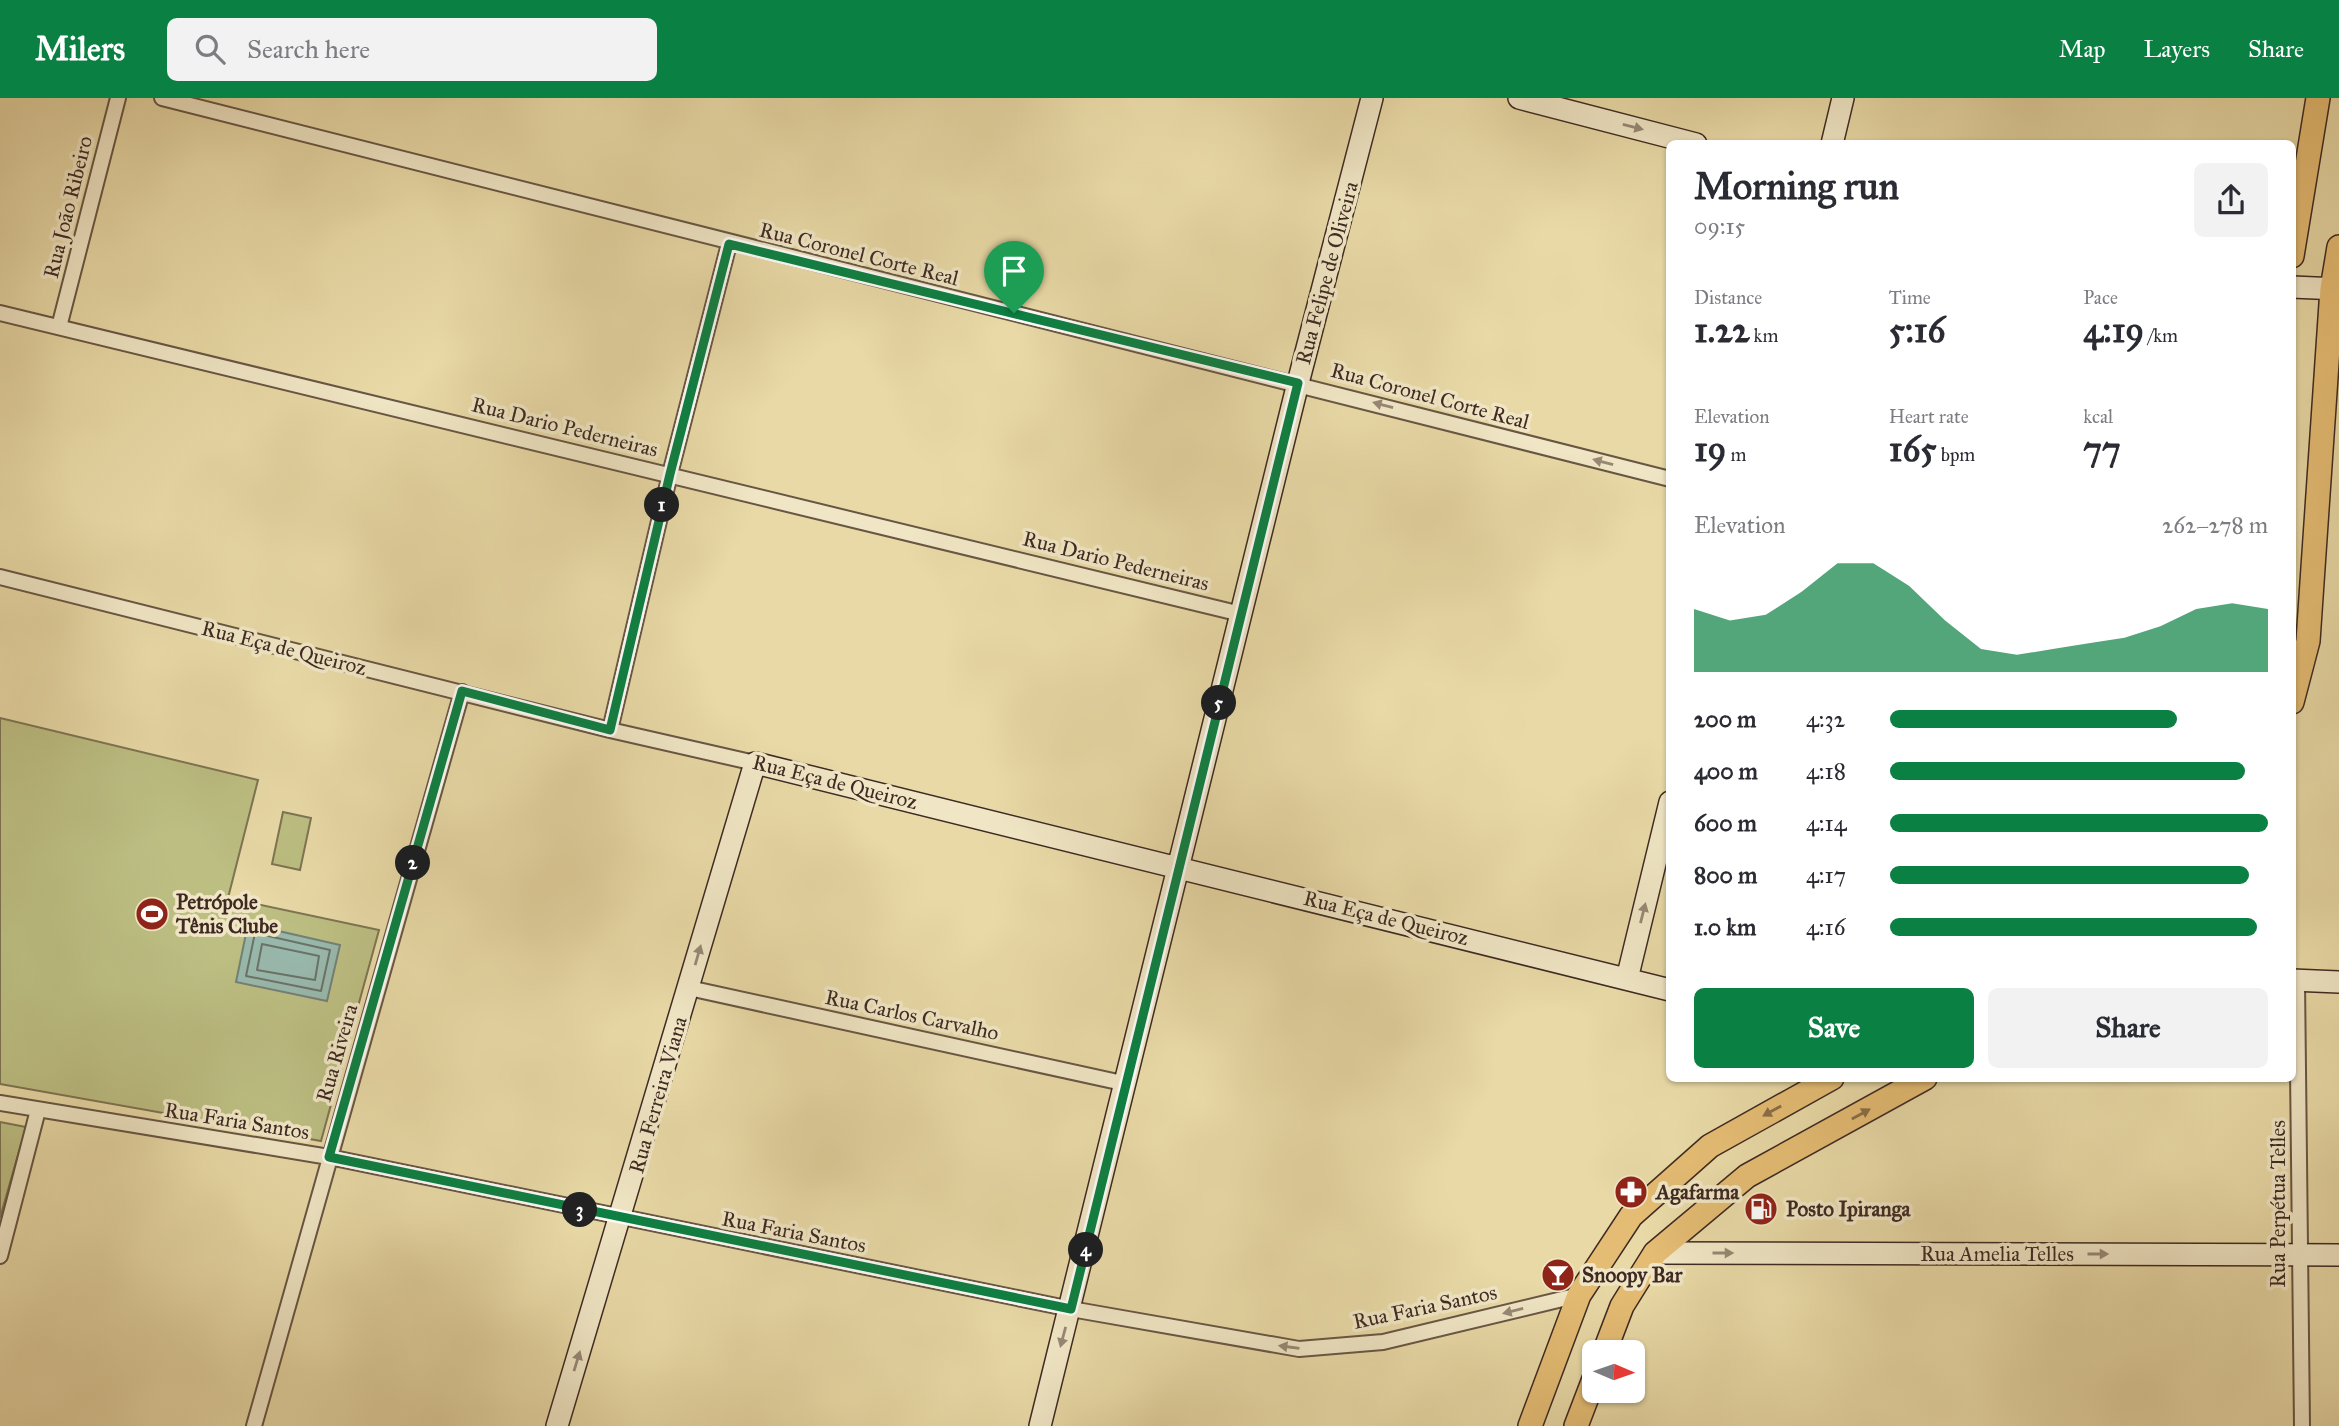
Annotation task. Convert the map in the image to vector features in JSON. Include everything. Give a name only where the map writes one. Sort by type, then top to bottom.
[{"type":"main road","points":[[2296,232],[2318,98]]},
{"type":"main road","points":[[2296,687],[2308,642],[2339,247]]},
{"type":"main road","points":[[1530,1426],[1579,1295],[1631,1216],[1710,1146],[1825,1082]]},
{"type":"main road","points":[[1609,1340],[1622,1306],[1655,1253],[1746,1176],[1919,1082]]},
{"type":"main road","points":[[1576,1426],[1584,1404]]},
{"type":"street","name":"Rua João Ribeiro","points":[[60,327],[118,98]]},
{"type":"street","name":"Rua Coronel Corte Real","points":[[162,98],[729,244],[1298,383],[1666,478]]},
{"type":"street","name":"Rua Felipe de Oliveira","points":[[1040,1426],[1127,1084],[1298,383],[1372,98]]},
{"type":"street","points":[[1519,98],[1681,140]]},
{"type":"street","points":[[1833,140],[1843,98]]},
{"type":"street","points":[[610,730],[670,474],[729,244]]},
{"type":"street","points":[[2296,287],[2336,289]]},
{"type":"street","name":"Rua Dario Pederneiras","points":[[0,313],[1241,614]]},
{"type":"street","name":"Rua Eça de Queiroz","points":[[0,577],[610,730],[755,762],[1180,866],[1666,989]]},
{"type":"street","name":"Rua Riveira","points":[[254,1426],[462,691]]},
{"type":"street","name":"Rua Ferreira Viana","points":[[557,1426],[755,762]]},
{"type":"street","points":[[1627,979],[1666,818]]},
{"type":"street","points":[[2296,980],[2339,982]]},
{"type":"street","name":"Rua Carlos Carvalho","points":[[689,988],[1127,1084]]},
{"type":"street","name":"Rua Perpétua Telles","points":[[2296,1035],[2302,1426]]},
{"type":"street","name":"Rua Faria Santos","points":[[0,1103],[329,1157],[1071,1309],[1299,1349],[1383,1342],[1579,1295]]},
{"type":"street","points":[[0,1256],[38,1110]]},
{"type":"street","name":"Rua Amelia Telles","points":[[1655,1253],[2339,1255]]},
{"type":"green space","name":"Petrópole Tênis Clube","points":[[0,718],[258,780],[228,898],[379,930],[321,1141],[0,1084]]},
{"type":"green space","points":[[283,812],[311,818],[300,870],[272,864]]},
{"type":"green space","points":[[0,1122],[26,1127],[0,1218]]},
{"type":"water","points":[[248,924],[340,945],[327,1001],[236,982]]},
{"type":"place","name":"Petrópole Tênis Clube","points":[[152,914]]},
{"type":"place","name":"Agafarma","points":[[1631,1192]]},
{"type":"place","name":"Posto Ipiranga","points":[[1761,1209]]},
{"type":"place","name":"Snoopy Bar","points":[[1558,1275]]},
{"type":"route","points":[[729,244],[1014,313],[1298,383],[1071,1309],[329,1157],[462,691],[610,730],[670,474],[729,244]]}]
